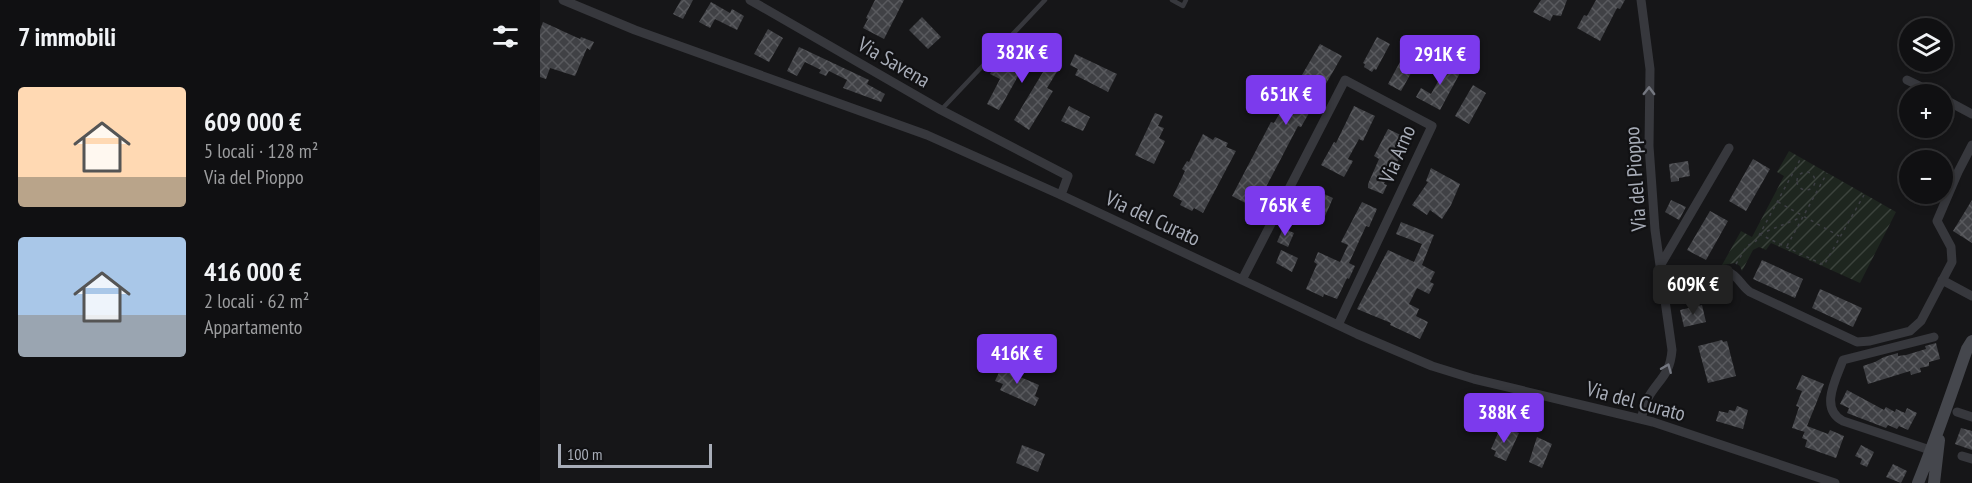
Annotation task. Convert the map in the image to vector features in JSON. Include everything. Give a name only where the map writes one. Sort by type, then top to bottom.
[{"type":"main road","points":[[1917,483],[1941,425],[1967,349],[1972,342]]},
{"type":"main road","points":[[1934,483],[1941,425]]},
{"type":"street","name":"Via del Curato","points":[[563,0],[635,30],[927,135],[1338,325],[1432,366],[1462,376],[1641,419],[1810,479],[1835,483]]},
{"type":"street","name":"Via Savena","points":[[750,0],[941,110],[1068,176],[1061,195]]},
{"type":"street","name":"Via del Pioppo","points":[[1641,0],[1650,69],[1649,146],[1655,230],[1672,356],[1665,374],[1647,400],[1641,419]]},
{"type":"street","name":"Via Arno","points":[[1242,280],[1344,80],[1432,126],[1338,325]]},
{"type":"street","points":[[1907,80],[1915,84]]},
{"type":"street","points":[[1953,104],[1972,114]]},
{"type":"street","points":[[1664,289],[1724,273],[1732,273],[1750,292],[1860,342],[1914,329],[1921,321],[1952,262],[1951,247],[1937,221],[1972,145]]},
{"type":"street","points":[[1660,266],[1729,148]]},
{"type":"street","points":[[1942,280],[1972,296]]},
{"type":"street","points":[[1930,450],[1843,421],[1832,412],[1829,403],[1843,360],[1934,337]]},
{"type":"street","points":[[1957,412],[1972,417]]},
{"type":"lane","points":[[941,110],[1045,0]]},
{"type":"lane","points":[[1172,0],[1183,6],[1186,0]]},
{"type":"path","points":[[1732,273],[1747,246],[1756,241],[1801,158]]},
{"type":"path","points":[[1801,173],[1810,173],[1815,179],[1813,186],[1807,190],[1800,188],[1796,182],[1801,173]]},
{"type":"path","points":[[1786,247],[1827,173]]},
{"type":"path","points":[[1792,174],[1798,177]]},
{"type":"path","points":[[1813,186],[1818,189]]},
{"type":"path","points":[[1760,234],[1824,265],[1864,195]]},
{"type":"path","points":[[1777,202],[1840,237]]},
{"type":"path","points":[[1760,234],[1803,216]]},
{"type":"shaded area","points":[[1789,151],[1896,212],[1860,283],[1771,243],[1766,250],[1759,247],[1753,250],[1742,271],[1735,263],[1722,265],[1741,231],[1752,237],[1784,176],[1777,172]]},
{"type":"building","points":[[681,0],[693,0],[683,19],[673,14]]},
{"type":"building","points":[[875,0],[904,0],[884,39],[863,28]]},
{"type":"building","points":[[1541,0],[1567,0],[1561,16],[1553,15],[1550,21],[1533,12]]},
{"type":"building","points":[[1596,0],[1625,0],[1620,9],[1617,8],[1600,41],[1577,28]]},
{"type":"building","points":[[711,2],[730,13],[732,9],[744,16],[737,30],[715,19],[710,28],[699,22]]},
{"type":"building","points":[[922,17],[941,37],[928,49],[909,30]]},
{"type":"building","points":[[543,22],[580,39],[581,37],[594,42],[590,50],[587,48],[575,76],[550,68],[546,79],[540,77],[540,30]]},
{"type":"building","points":[[768,29],[783,38],[769,62],[754,54]]},
{"type":"building","points":[[1377,37],[1390,44],[1376,70],[1372,72],[1364,67],[1363,63]]},
{"type":"building","points":[[1013,44],[1028,53],[1029,51],[1058,70],[1047,88],[1053,91],[1029,130],[1014,120],[1043,72],[1026,62],[999,110],[987,104],[1000,79],[990,74],[997,60],[1002,63]]},
{"type":"building","points":[[1320,44],[1342,56],[1301,127],[1298,126],[1255,208],[1232,196],[1271,122],[1274,123]]},
{"type":"building","points":[[799,47],[869,80],[867,84],[885,94],[881,102],[843,88],[847,80],[829,71],[826,76],[819,73],[821,70],[805,62],[797,76],[787,71]]},
{"type":"building","points":[[1407,49],[1429,61],[1424,70],[1415,66],[1401,91],[1388,84]]},
{"type":"building","points":[[1075,54],[1117,74],[1108,92],[1075,75],[1078,69],[1070,65]]},
{"type":"building","points":[[1437,60],[1460,73],[1440,110],[1416,97],[1421,88],[1431,94],[1442,74],[1432,69]]},
{"type":"building","points":[[1473,85],[1486,93],[1469,124],[1455,116]]},
{"type":"building","points":[[1069,106],[1090,117],[1083,131],[1061,121]]},
{"type":"building","points":[[1354,106],[1375,116],[1363,141],[1359,139],[1348,159],[1353,161],[1344,177],[1321,165],[1334,142],[1336,143]]},
{"type":"building","points":[[1155,113],[1163,116],[1158,126],[1164,128],[1159,138],[1165,141],[1154,164],[1135,155]]},
{"type":"building","points":[[1388,129],[1407,138],[1395,167],[1392,165],[1384,184],[1387,185],[1383,194],[1368,188],[1368,184],[1379,159],[1374,156]]},
{"type":"building","points":[[1203,134],[1213,140],[1215,137],[1228,143],[1226,147],[1236,151],[1203,213],[1180,205],[1182,201],[1173,196],[1185,171],[1182,169],[1187,161],[1189,162]]},
{"type":"building","points":[[1753,159],[1770,169],[1746,211],[1729,201]]},
{"type":"building","points":[[1688,161],[1690,176],[1671,182],[1669,164]]},
{"type":"building","points":[[1431,168],[1460,184],[1442,219],[1430,210],[1427,215],[1412,205],[1428,182],[1426,181]]},
{"type":"building","points":[[1309,187],[1333,198],[1322,223],[1297,212]]},
{"type":"building","points":[[1671,200],[1686,207],[1679,220],[1665,212]]},
{"type":"building","points":[[1972,200],[1972,243],[1953,231]]},
{"type":"building","points":[[1362,202],[1377,209],[1369,227],[1366,226],[1349,263],[1355,266],[1337,299],[1324,294],[1323,297],[1306,289],[1317,264],[1314,262],[1318,252],[1340,262],[1348,245],[1341,242]]},
{"type":"building","points":[[1710,211],[1728,221],[1706,260],[1687,250]]},
{"type":"building","points":[[1401,222],[1434,235],[1422,265],[1435,272],[1430,282],[1434,284],[1429,294],[1417,288],[1409,304],[1419,309],[1416,316],[1428,322],[1420,339],[1390,325],[1391,323],[1357,309],[1388,250],[1414,262],[1422,244],[1396,234]]},
{"type":"building","points":[[1283,228],[1294,233],[1288,247],[1277,242]]},
{"type":"building","points":[[1281,250],[1298,258],[1292,272],[1276,263]]},
{"type":"building","points":[[1762,260],[1803,279],[1795,298],[1753,279]]},
{"type":"building","points":[[1820,289],[1862,308],[1853,327],[1812,308]]},
{"type":"building","points":[[1702,305],[1706,322],[1684,327],[1680,310]]},
{"type":"building","points":[[1722,340],[1727,341],[1736,376],[1708,383],[1698,346]]},
{"type":"building","points":[[1936,343],[1940,359],[1929,362],[1929,366],[1920,368],[1921,372],[1911,375],[1910,371],[1868,384],[1863,366],[1898,353],[1898,356],[1906,355],[1926,349],[1925,346]]},
{"type":"building","points":[[1000,360],[1011,365],[1008,372],[1039,385],[1035,396],[1039,398],[1035,406],[1000,390],[1003,384],[995,381],[1000,370],[996,368]]},
{"type":"building","points":[[1802,375],[1824,384],[1807,426],[1828,434],[1830,430],[1844,436],[1836,458],[1805,447],[1807,440],[1802,438],[1805,432],[1792,428],[1799,407],[1796,406],[1802,391],[1796,389]]},
{"type":"building","points":[[1847,390],[1884,410],[1886,407],[1895,412],[1896,409],[1905,413],[1907,408],[1917,413],[1908,430],[1888,425],[1886,428],[1847,413],[1849,408],[1840,404]]},
{"type":"building","points":[[1737,406],[1748,410],[1743,429],[1716,421],[1719,411],[1728,413],[1729,410],[1735,411]]},
{"type":"building","points":[[1961,428],[1972,431],[1972,450],[1955,444]]},
{"type":"building","points":[[1500,429],[1508,432],[1509,429],[1519,433],[1506,461],[1494,456],[1496,451],[1491,449]]},
{"type":"building","points":[[1537,437],[1552,444],[1542,468],[1529,462]]},
{"type":"building","points":[[1022,445],[1045,454],[1038,472],[1016,463]]},
{"type":"building","points":[[1861,445],[1874,452],[1867,467],[1860,464],[1862,459],[1855,456]]},
{"type":"building","points":[[1893,464],[1907,471],[1901,483],[1886,477]]}]
